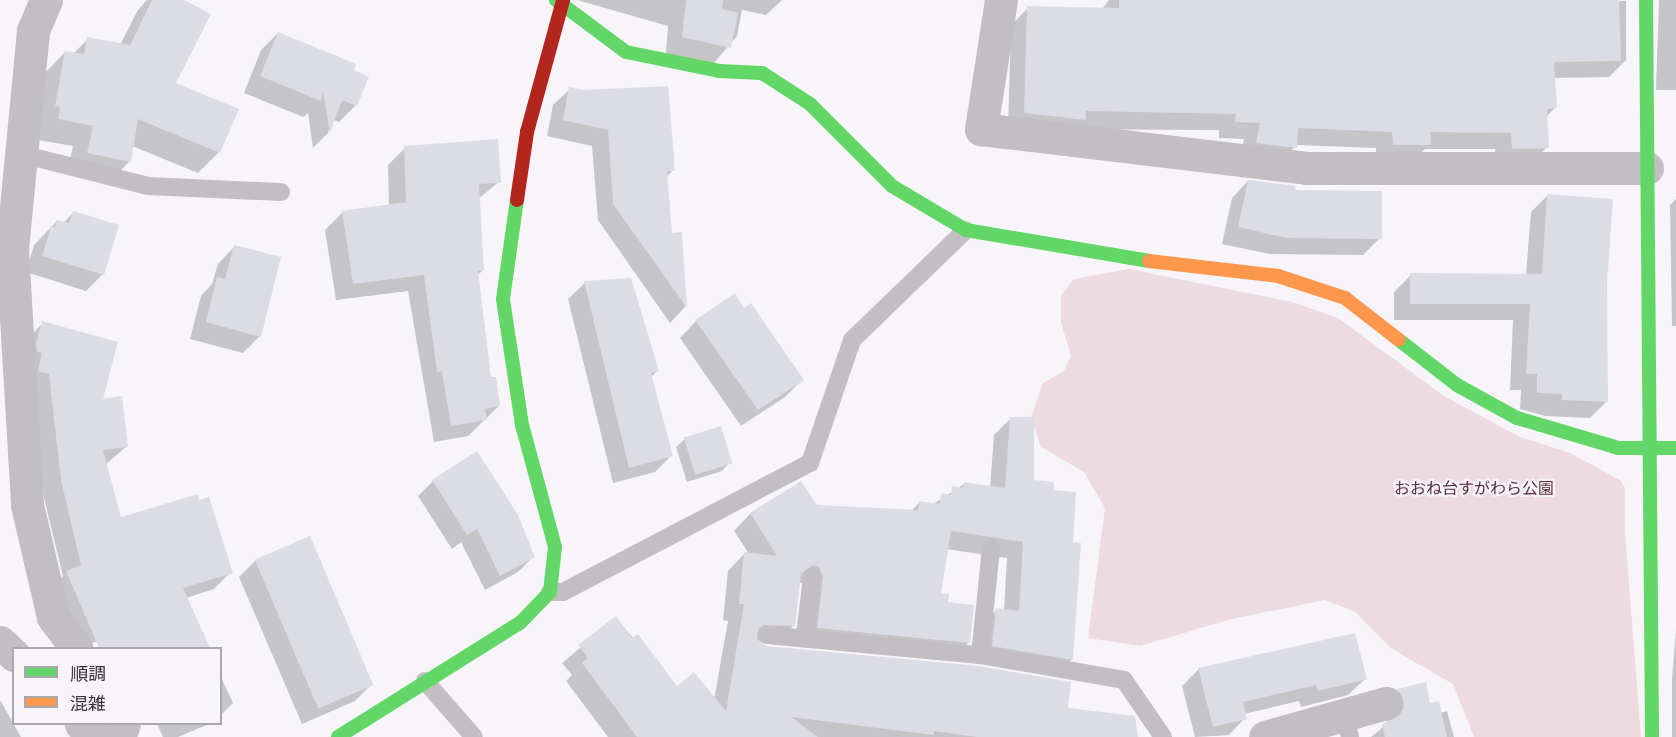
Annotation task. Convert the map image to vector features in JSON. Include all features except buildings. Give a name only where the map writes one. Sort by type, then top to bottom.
[{"type":"street","points":[[46,0],[33,31],[21,154],[6,249],[27,505],[53,616],[75,647]]},
{"type":"street","points":[[1000,0],[981,129],[1307,168],[1647,168]]},
{"type":"street","points":[[1646,0],[1652,737]]},
{"type":"street","points":[[338,737],[520,623],[550,592],[555,547],[522,425],[503,300],[526,132],[560,1],[626,52],[719,71],[762,73],[810,104],[892,186],[966,230],[1206,270],[1278,276],[1345,298],[1458,385],[1517,418],[1618,448],[1676,448]]},
{"type":"street","points":[[0,642],[12,653]]},
{"type":"street","points":[[1265,737],[1348,726],[1386,703]]},
{"type":"street","points":[[83,725],[94,737]]},
{"type":"lane","points":[[21,154],[148,186],[281,192]]},
{"type":"lane","points":[[550,592],[563,592],[810,463],[852,340],[966,230]]},
{"type":"lane","points":[[980,655],[991,548]]},
{"type":"lane","points":[[805,636],[812,576]]},
{"type":"lane","points":[[767,635],[805,636],[980,655],[1124,680],[1163,737]]},
{"type":"lane","points":[[425,681],[474,737]]},
{"type":"green space","name":"おおね台すがわら公園","points":[[1129,269],[1292,302],[1338,318],[1444,396],[1520,437],[1570,453],[1620,480],[1625,488],[1625,532],[1641,737],[1474,737],[1453,684],[1392,649],[1355,612],[1325,600],[1232,619],[1140,646],[1088,638],[1105,508],[1084,472],[1041,447],[1031,417],[1043,383],[1064,371],[1071,356],[1061,322],[1061,295],[1074,279]]},
{"type":"traffic: fast","points":[[556,0],[626,52],[719,71],[762,73],[810,104],[892,186],[966,230],[1149,261]]},
{"type":"traffic: fast","points":[[1646,0],[1652,737]]},
{"type":"traffic: fast","points":[[338,737],[520,623],[550,592],[555,547],[522,425],[503,299],[517,200]]},
{"type":"traffic: fast","points":[[1399,340],[1457,385],[1517,418],[1618,448],[1676,448]]},
{"type":"traffic: slow","points":[[1149,261],[1278,276],[1345,298],[1399,340]]},
{"type":"traffic: jam","points":[[517,200],[527,132],[563,0]]}]
